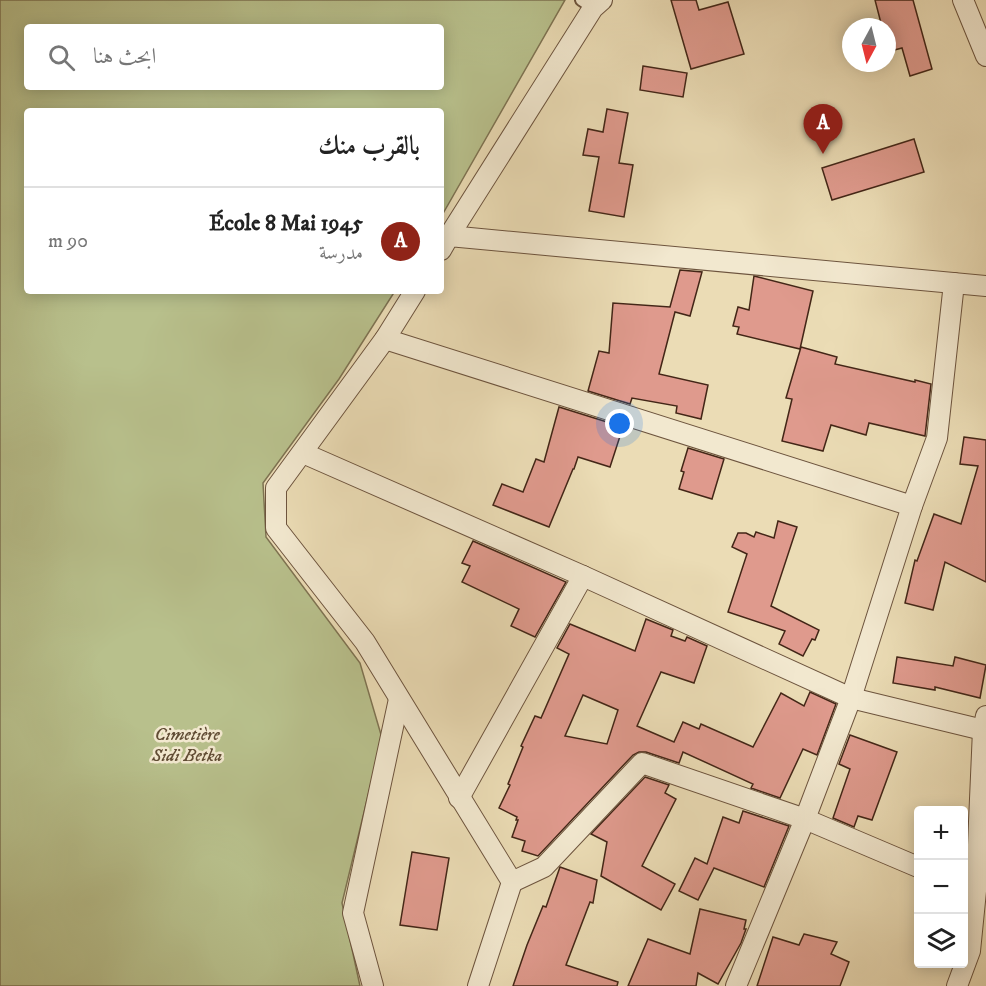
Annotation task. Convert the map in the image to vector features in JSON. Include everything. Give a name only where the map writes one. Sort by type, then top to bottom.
[{"type":"street","points":[[963,0],[986,56]]},
{"type":"street","points":[[592,3],[445,243],[986,286]]},
{"type":"street","points":[[736,986],[805,819],[851,698],[912,506],[937,438],[954,283]]},
{"type":"street","points":[[413,294],[385,339],[276,488],[276,528],[365,642],[512,882]]},
{"type":"street","points":[[385,339],[912,506]]},
{"type":"street","points":[[303,453],[583,576],[851,698],[985,723],[969,889],[970,951],[957,986]]},
{"type":"street","points":[[459,798],[583,576]]},
{"type":"street","points":[[374,986],[353,913],[399,699]]},
{"type":"street","points":[[478,986],[512,882],[544,867],[642,762],[805,819],[914,865]]},
{"type":"green space","name":"Cimetière Sidi Betka","points":[[0,0],[565,0],[444,212],[444,108],[24,108],[24,294],[393,294],[339,379],[263,483],[266,537],[360,663],[382,738],[342,903],[360,986],[0,986]]},
{"type":"building","points":[[671,0],[696,0],[699,10],[728,2],[744,54],[691,69]]},
{"type":"building","points":[[875,0],[913,0],[932,69],[910,76],[902,48],[896,50],[896,18],[880,18]]},
{"type":"building","points":[[643,66],[687,73],[683,97],[640,90]]},
{"type":"building","points":[[607,109],[628,113],[619,163],[633,165],[624,217],[589,211],[599,157],[583,155],[588,129],[603,132]]},
{"type":"building","points":[[914,139],[924,172],[832,200],[822,168]]},
{"type":"building","points":[[680,270],[702,272],[690,316],[675,312],[659,374],[708,385],[701,419],[676,413],[677,406],[632,398],[630,404],[588,391],[599,351],[609,353],[613,303],[670,307]]},
{"type":"building","points":[[754,276],[813,291],[800,349],[737,334],[739,327],[733,326],[738,307],[749,310]]},
{"type":"building","points":[[801,347],[837,357],[835,364],[931,384],[925,436],[869,423],[866,435],[831,425],[823,451],[782,441],[792,399],[786,398]]},
{"type":"building","points":[[559,407],[623,427],[610,467],[578,457],[549,527],[493,505],[502,484],[523,492],[536,459],[544,462]]},
{"type":"building","points":[[964,437],[986,440],[986,582],[945,562],[933,610],[905,603],[915,560],[917,561],[934,514],[961,524],[978,466],[960,464]]},
{"type":"building","points":[[688,448],[724,459],[712,499],[679,489],[684,472],[681,471]]},
{"type":"building","points":[[778,521],[797,527],[771,606],[819,630],[815,640],[812,639],[803,656],[779,644],[785,631],[728,612],[747,554],[732,547],[738,533],[746,533],[754,537],[756,532],[774,538]]},
{"type":"building","points":[[473,541],[566,582],[535,637],[511,626],[519,609],[462,582],[470,566],[462,563]]},
{"type":"building","points":[[646,619],[673,630],[671,636],[685,641],[687,637],[707,646],[694,683],[661,672],[637,726],[674,742],[683,722],[699,729],[701,724],[753,747],[781,693],[804,706],[810,692],[836,704],[817,755],[803,749],[780,798],[751,788],[753,784],[683,752],[679,763],[646,752],[639,752],[633,755],[538,856],[522,851],[525,841],[512,837],[517,817],[499,808],[510,785],[508,784],[523,747],[521,746],[535,716],[541,718],[569,654],[557,648],[570,624],[635,651]],"holes":[[[583,695],[618,710],[607,744],[565,736]]]},
{"type":"building","points":[[897,657],[953,666],[955,657],[986,665],[980,698],[935,687],[935,690],[893,683]]},
{"type":"building","points":[[850,735],[897,752],[872,820],[858,816],[854,827],[833,818],[850,769],[839,764]]},
{"type":"building","points":[[645,777],[669,785],[665,793],[676,799],[642,866],[675,884],[661,910],[601,876],[607,842],[591,834]]},
{"type":"building","points":[[743,811],[789,826],[764,887],[714,868],[698,900],[679,891],[695,858],[707,864],[723,817],[739,823]]},
{"type":"building","points":[[412,852],[449,858],[437,930],[400,925]]},
{"type":"building","points":[[560,867],[597,880],[593,903],[590,902],[566,965],[618,982],[617,986],[513,986],[527,945],[543,906],[546,907]]},
{"type":"building","points":[[700,909],[746,920],[744,929],[746,929],[741,943],[718,984],[698,973],[696,986],[628,986],[648,939],[690,954]]},
{"type":"building","points":[[804,934],[837,942],[831,954],[849,962],[840,986],[757,986],[773,937],[799,945]]},
{"type":"place","name":"École 8 Mai 1945","points":[[823,154]]}]
